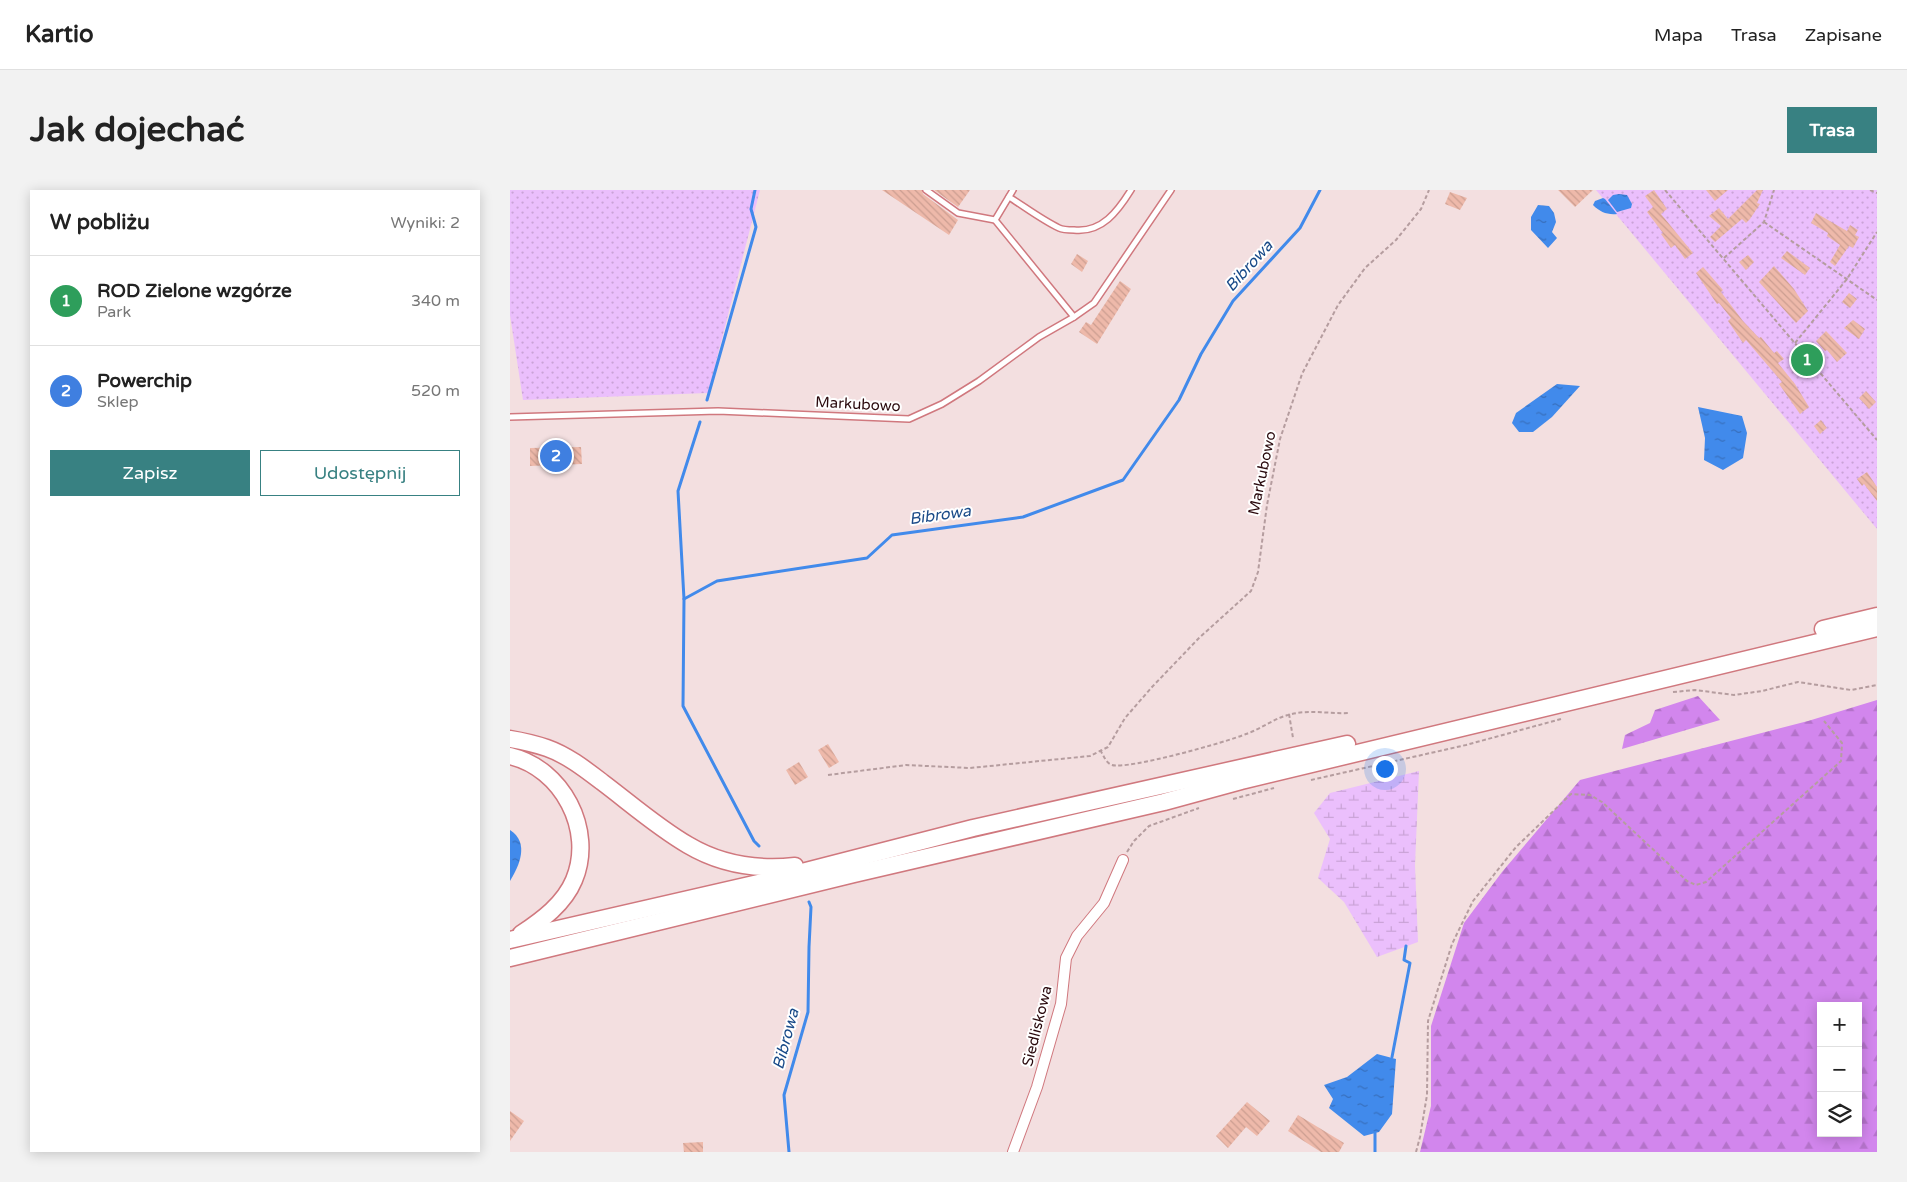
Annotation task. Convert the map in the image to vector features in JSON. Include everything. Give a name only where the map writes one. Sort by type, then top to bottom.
[{"type":"main road","points":[[513,939],[767,880],[849,858],[992,824],[1282,759],[1877,616]]},
{"type":"main road","points":[[510,958],[1877,628]]},
{"type":"main road","points":[[510,739],[548,748],[578,764],[670,834],[688,846],[711,856],[737,864],[775,868],[804,866],[849,858]]},
{"type":"main road","points":[[510,756],[540,768],[558,785],[570,804],[578,823],[581,842],[574,880],[562,900],[544,918],[513,939]]},
{"type":"street","name":"Siedliskowa","points":[[1013,1152],[1037,1087],[1061,1004],[1066,958],[1077,936],[1104,903],[1123,860]]},
{"type":"lane","points":[[926,190],[958,213],[995,220],[1074,317]]},
{"type":"lane","points":[[995,220],[1013,190]]},
{"type":"lane","points":[[1009,197],[1060,229],[1078,230],[1093,229],[1107,221],[1119,209],[1132,190]]},
{"type":"lane","name":"Markubowo","points":[[510,417],[718,411],[909,419],[942,404],[979,381],[1039,337],[1094,303],[1171,190]]},
{"type":"path","name":"Markubowo","points":[[1100,750],[1108,747],[1124,718],[1152,687],[1199,638],[1251,591],[1258,572],[1267,505],[1280,439],[1302,374],[1338,305],[1365,268],[1396,240],[1421,209],[1428,190]]},
{"type":"path","points":[[1665,190],[1877,440]]},
{"type":"path","points":[[1723,258],[1764,222],[1774,190]]},
{"type":"path","points":[[1870,190],[1877,193]]},
{"type":"path","points":[[1764,222],[1877,300]]},
{"type":"path","points":[[1795,343],[1847,280],[1877,232]]},
{"type":"path","points":[[1670,693],[1696,690],[1734,695],[1762,691],[1798,682],[1851,690],[1877,685]]},
{"type":"path","points":[[828,775],[906,764],[970,768],[1090,756],[1100,750],[1107,763],[1114,766],[1140,764],[1246,735],[1290,714],[1306,712],[1349,713]]},
{"type":"path","points":[[1290,714],[1293,738]]},
{"type":"path","points":[[1306,781],[1466,745],[1567,718]]},
{"type":"path","points":[[1416,1152],[1427,1095],[1428,1021],[1452,944],[1472,901],[1516,847],[1571,794],[1590,795],[1602,802],[1687,881],[1696,886],[1706,882],[1841,761],[1842,743],[1824,721]]},
{"type":"path","points":[[1225,801],[1279,787]]},
{"type":"path","points":[[1123,860],[1134,841],[1149,826],[1203,806]]},
{"type":"green space","points":[[510,190],[760,190],[708,393],[523,400],[510,315]]},
{"type":"green space","points":[[1596,190],[1877,190],[1877,529]]},
{"type":"green space","points":[[1698,696],[1720,720],[1622,749],[1625,735],[1650,723],[1655,710]]},
{"type":"green space","points":[[1877,700],[1877,1152],[1420,1152],[1431,1106],[1431,1026],[1464,923],[1502,872],[1580,780],[1808,721]]},
{"type":"green space","points":[[1419,771],[1415,865],[1418,942],[1377,957],[1344,902],[1318,878],[1330,839],[1314,813],[1330,793]]},
{"type":"water","points":[[1613,195],[1627,195],[1632,204],[1631,208],[1617,212],[1608,200]]},
{"type":"water","points":[[1603,198],[1617,214],[1598,210],[1593,205],[1595,201]]},
{"type":"water","points":[[1538,205],[1549,206],[1554,213],[1556,222],[1552,232],[1557,238],[1548,248],[1531,230],[1531,217]]},
{"type":"water","points":[[1557,384],[1580,386],[1552,417],[1533,432],[1519,432],[1512,423],[1516,413]]},
{"type":"water","points":[[1698,407],[1742,416],[1747,433],[1743,458],[1723,470],[1704,460],[1705,438]]},
{"type":"water","points":[[510,830],[520,841],[521,855],[517,869],[510,881]]},
{"type":"water","points":[[1377,1054],[1396,1059],[1392,1114],[1379,1132],[1364,1136],[1329,1108],[1333,1099],[1324,1085],[1347,1077]]},
{"type":"building","points":[[882,190],[922,190],[923,194],[958,220],[949,235]]},
{"type":"building","points":[[934,190],[970,190],[958,207]]},
{"type":"building","points":[[1558,190],[1593,190],[1575,207]]},
{"type":"building","points":[[1654,190],[1667,209],[1661,214],[1693,253],[1685,259],[1675,245],[1671,248],[1661,234],[1663,233],[1647,212],[1653,207],[1645,196]]},
{"type":"building","points":[[1706,190],[1728,190],[1715,201]]},
{"type":"building","points":[[1757,190],[1763,190],[1757,203],[1760,204],[1750,219],[1746,223],[1742,219],[1715,242],[1710,237],[1721,226],[1709,216],[1719,208],[1728,219]]},
{"type":"building","points":[[1450,192],[1467,198],[1460,210],[1445,204]]},
{"type":"building","points":[[1816,213],[1847,231],[1850,225],[1858,230],[1855,235],[1859,237],[1853,248],[1849,246],[1835,266],[1830,262],[1840,245],[1827,236],[1828,233],[1811,223]]},
{"type":"building","points":[[1787,251],[1810,268],[1805,275],[1781,258]]},
{"type":"building","points":[[1077,254],[1088,261],[1082,272],[1071,264]]},
{"type":"building","points":[[1748,255],[1754,262],[1746,270],[1739,262]]},
{"type":"building","points":[[1774,266],[1794,289],[1808,311],[1796,323],[1759,282]]},
{"type":"building","points":[[1703,267],[1723,290],[1721,292],[1743,321],[1759,338],[1761,337],[1774,353],[1777,351],[1784,359],[1778,363],[1795,384],[1809,407],[1800,414],[1779,384],[1782,382],[1746,340],[1743,343],[1728,321],[1731,318],[1719,303],[1717,304],[1696,273]]},
{"type":"building","points":[[1120,281],[1131,289],[1097,344],[1079,332],[1086,322],[1091,325]]},
{"type":"building","points":[[1849,293],[1857,299],[1850,308],[1842,302]]},
{"type":"building","points":[[1853,320],[1865,329],[1859,339],[1844,328]]},
{"type":"building","points":[[1826,331],[1847,353],[1837,362],[1816,341]]},
{"type":"building","points":[[1866,391],[1876,402],[1869,409],[1859,398]]},
{"type":"building","points":[[1821,420],[1827,428],[1820,434],[1814,426]]},
{"type":"building","points":[[581,447],[582,464],[530,466],[530,448]]},
{"type":"building","points":[[1867,472],[1877,487],[1877,501],[1864,484],[1862,486],[1857,479]]},
{"type":"building","points":[[828,744],[839,762],[829,768],[818,750]]},
{"type":"building","points":[[799,762],[808,777],[795,785],[786,770]]},
{"type":"building","points":[[1247,1102],[1270,1121],[1257,1136],[1246,1127],[1228,1148],[1216,1136]]},
{"type":"building","points":[[510,1111],[524,1121],[510,1141]]},
{"type":"building","points":[[1298,1115],[1344,1143],[1339,1152],[1321,1152],[1288,1131]]},
{"type":"building","points":[[703,1142],[703,1152],[684,1152],[683,1143]]},
{"type":"waterway","points":[[707,400],[756,227],[751,209],[755,190]]},
{"type":"waterway","name":"Bibrowa","points":[[684,599],[717,581],[867,558],[892,535],[1023,517],[1123,480],[1179,400],[1201,354],[1233,301],[1300,228],[1320,190]]},
{"type":"waterway","name":"Bibrowa","points":[[700,422],[678,491],[684,599],[683,706],[754,841],[759,846]]},
{"type":"waterway","name":"Bibrowa","points":[[789,1152],[784,1095],[808,1012],[811,907],[809,902]]},
{"type":"waterway","points":[[1392,1057],[1410,963],[1404,960],[1406,946]]},
{"type":"waterway","points":[[1375,1133],[1375,1152]]},
{"type":"place","name":"ROD Zielone wzgórze","points":[[1807,360]]},
{"type":"place","name":"Powerchip","points":[[556,456]]}]
